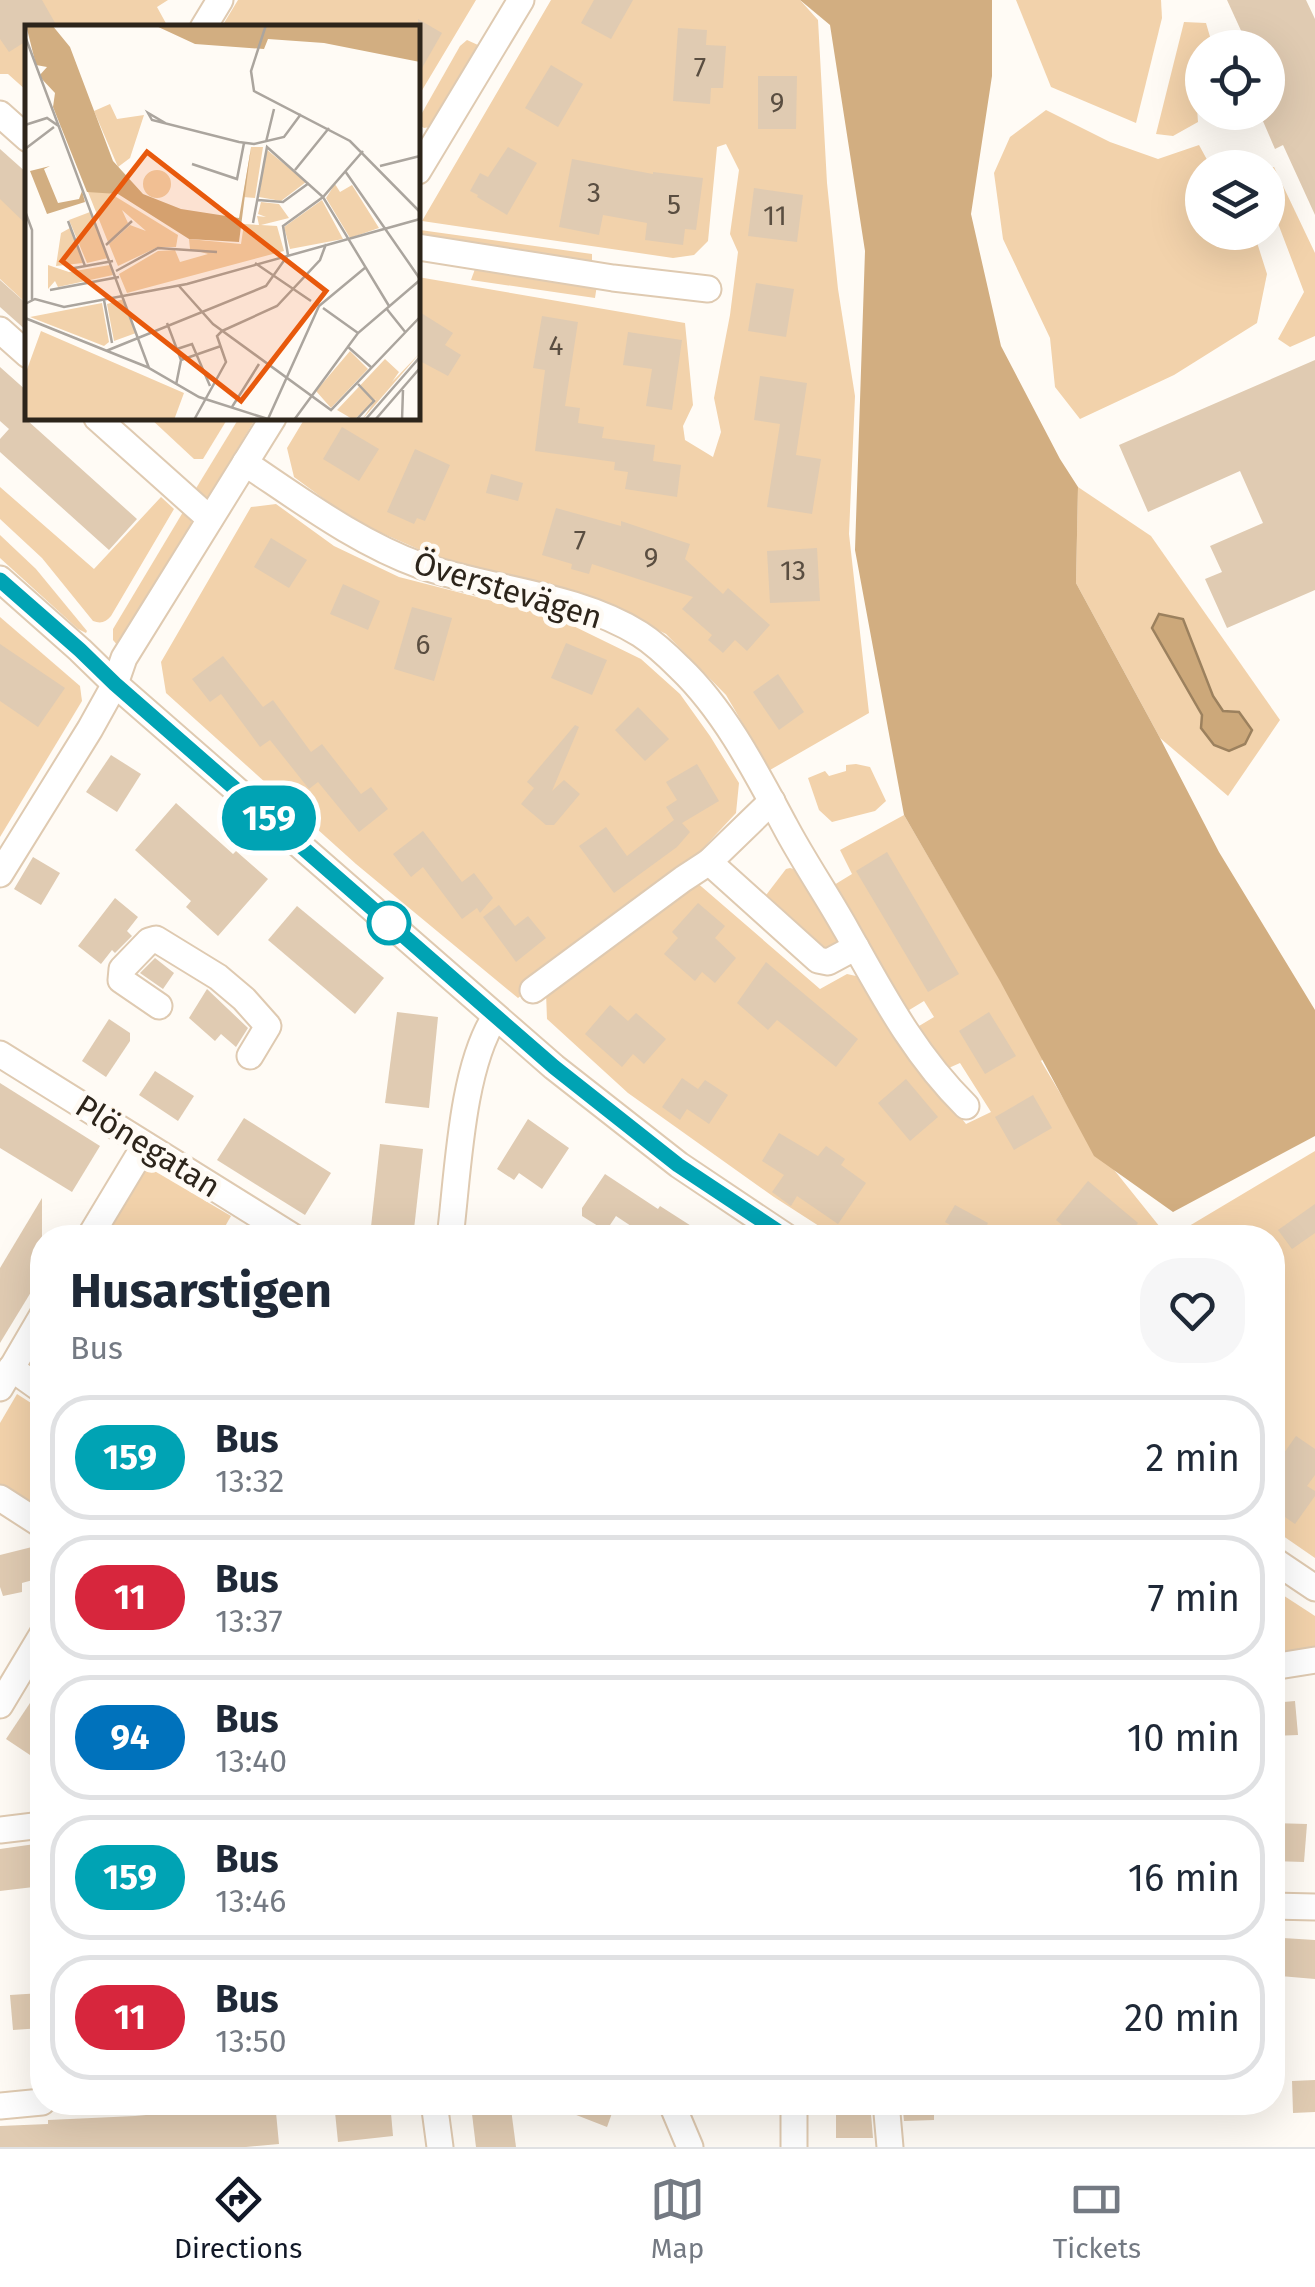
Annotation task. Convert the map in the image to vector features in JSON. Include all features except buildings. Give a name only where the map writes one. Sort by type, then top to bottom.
[{"type":"street","points":[[205,25],[220,0]]},
{"type":"street","points":[[420,169],[521,0]]},
{"type":"street","points":[[0,114],[25,136]]},
{"type":"street","points":[[420,247],[708,289]]},
{"type":"street","points":[[0,330],[25,352]]},
{"type":"street","points":[[98,420],[210,519]]},
{"type":"street","points":[[0,874],[115,684],[124,658],[272,420]]},
{"type":"street","name":"Överstevägen","points":[[245,463],[372,545],[424,566],[558,601],[605,618],[638,633],[683,670],[708,700],[772,801],[906,1035],[966,1106]]},
{"type":"street","points":[[0,580],[554,1067],[678,1165],[768,1225]]},
{"type":"street","points":[[533,990],[709,862],[772,801]]},
{"type":"street","points":[[709,862],[818,960],[828,962],[856,946]]},
{"type":"street","points":[[159,1006],[122,980],[122,969],[149,941],[156,939],[218,977],[268,1026],[250,1056]]},
{"type":"street","points":[[452,1225],[471,1085],[479,1047],[495,1017]]},
{"type":"street","name":"Plönegatan","points":[[0,1054],[274,1225]]},
{"type":"street","points":[[97,1225],[145,1144]]},
{"type":"street","points":[[30,1337],[6,1378],[30,1386]]},
{"type":"street","points":[[0,1498],[30,1517]]},
{"type":"street","points":[[1285,1568],[1315,1588]]},
{"type":"street","points":[[0,1705],[30,1655]]},
{"type":"street","points":[[1285,1665],[1315,1660]]},
{"type":"street","points":[[0,1830],[30,1826]]},
{"type":"street","points":[[1285,1906],[1315,1907]]},
{"type":"street","points":[[0,2106],[30,2103]]},
{"type":"street","points":[[436,2115],[440,2147]]},
{"type":"street","points":[[676,2115],[690,2147]]},
{"type":"street","points":[[794,2115],[794,2147]]},
{"type":"street","points":[[887,2115],[890,2147]]},
{"type":"shaded area","points":[[0,0],[168,0],[157,7],[167,25],[25,25],[25,89],[8,74],[0,74]]},
{"type":"shaded area","points":[[238,0],[476,0],[420,94],[420,25],[223,25]]},
{"type":"shaded area","points":[[551,0],[800,0],[818,20],[827,183],[855,396],[849,534],[869,713],[770,770],[726,695],[666,634],[590,596],[434,556],[354,521],[294,477],[287,448],[304,420],[420,420],[420,277],[685,323],[693,405],[683,426],[685,440],[713,457],[721,432],[714,398],[738,252],[730,234],[739,170],[726,144],[717,147],[708,241],[694,255],[673,258],[422,221]]},
{"type":"shaded area","points":[[800,0],[992,0],[992,76],[971,214],[1001,346],[1078,487],[1076,583],[1219,852],[1315,1010],[1315,1136],[1173,1212],[1094,1156],[1000,981],[904,815],[855,550],[865,251],[830,25]]},
{"type":"shaded area","points":[[1016,0],[1161,0],[1162,18],[1136,123],[1051,87]]},
{"type":"shaded area","points":[[1184,22],[1206,23],[1208,30],[1185,30],[1185,129],[1173,136],[1156,134]]},
{"type":"shaded area","points":[[467,40],[478,45],[430,127],[424,128],[420,116]]},
{"type":"shaded area","points":[[1046,110],[1110,142],[1158,159],[1199,145],[1202,150],[1185,150],[1185,250],[1259,250],[1267,274],[1257,323],[1174,375],[1080,419],[1055,387],[1050,338],[1003,239],[994,173],[1010,137]]},
{"type":"shaded area","points":[[0,151],[25,174],[25,302],[0,279]]},
{"type":"shaded area","points":[[1285,190],[1315,253],[1315,336],[1290,347],[1278,339],[1304,292],[1285,242]]},
{"type":"shaded area","points":[[420,230],[592,254],[592,265],[420,240]]},
{"type":"shaded area","points":[[475,269],[597,285],[595,298],[471,280]]},
{"type":"shaded area","points":[[152,420],[227,420],[203,459],[194,459]]},
{"type":"shaded area","points":[[238,420],[255,420],[205,503],[195,490]]},
{"type":"shaded area","points":[[0,487],[94,569],[161,497],[174,509],[111,616],[98,622],[93,621],[42,558],[0,519]]},
{"type":"shaded area","points":[[1078,487],[1151,536],[1280,720],[1228,796],[1160,738],[1076,583]]},
{"type":"shaded area","points":[[276,504],[334,546],[399,577],[555,617],[641,659],[680,694],[739,783],[736,813],[666,888],[518,998],[356,864],[166,693],[161,662],[251,507]]},
{"type":"shaded area","points":[[183,512],[191,519],[191,527],[118,646],[113,640],[113,629]]},
{"type":"shaded area","points":[[0,535],[36,569],[86,633],[0,558]]},
{"type":"shaded area","points":[[1159,614],[1183,619],[1213,696],[1223,711],[1239,712],[1252,730],[1245,744],[1229,751],[1214,745],[1201,728],[1202,715],[1152,628]]},
{"type":"shaded area","points":[[0,617],[80,686],[82,701],[0,837]]},
{"type":"shaded area","points":[[846,765],[870,767],[886,801],[875,811],[832,822],[819,810],[808,778],[825,771],[829,776],[846,771]]},
{"type":"shaded area","points":[[904,815],[1045,1057],[1041,1061],[1082,1130],[1158,1225],[817,1225],[628,1093],[547,1019],[546,993],[695,881],[820,989],[847,974],[856,976],[889,1027],[966,1124],[991,1112],[960,1063],[942,1071],[914,1029],[934,1017],[924,1001],[906,1012],[834,885],[852,874],[840,850]]},
{"type":"shaded area","points":[[790,868],[834,927],[836,946],[823,951],[763,899]]},
{"type":"shaded area","points":[[1315,1151],[1315,1558],[1285,1537],[1285,1225],[1191,1225]]},
{"type":"shaded area","points":[[146,1166],[231,1216],[226,1225],[109,1225]]},
{"type":"shaded area","points":[[17,1394],[30,1402],[30,1504],[0,1485],[0,1423]]},
{"type":"shaded area","points":[[1285,1596],[1315,1616],[1315,1647],[1285,1653]]},
{"type":"bus line","name":"159","points":[[0,580],[554,1067],[678,1165],[768,1225]]}]
